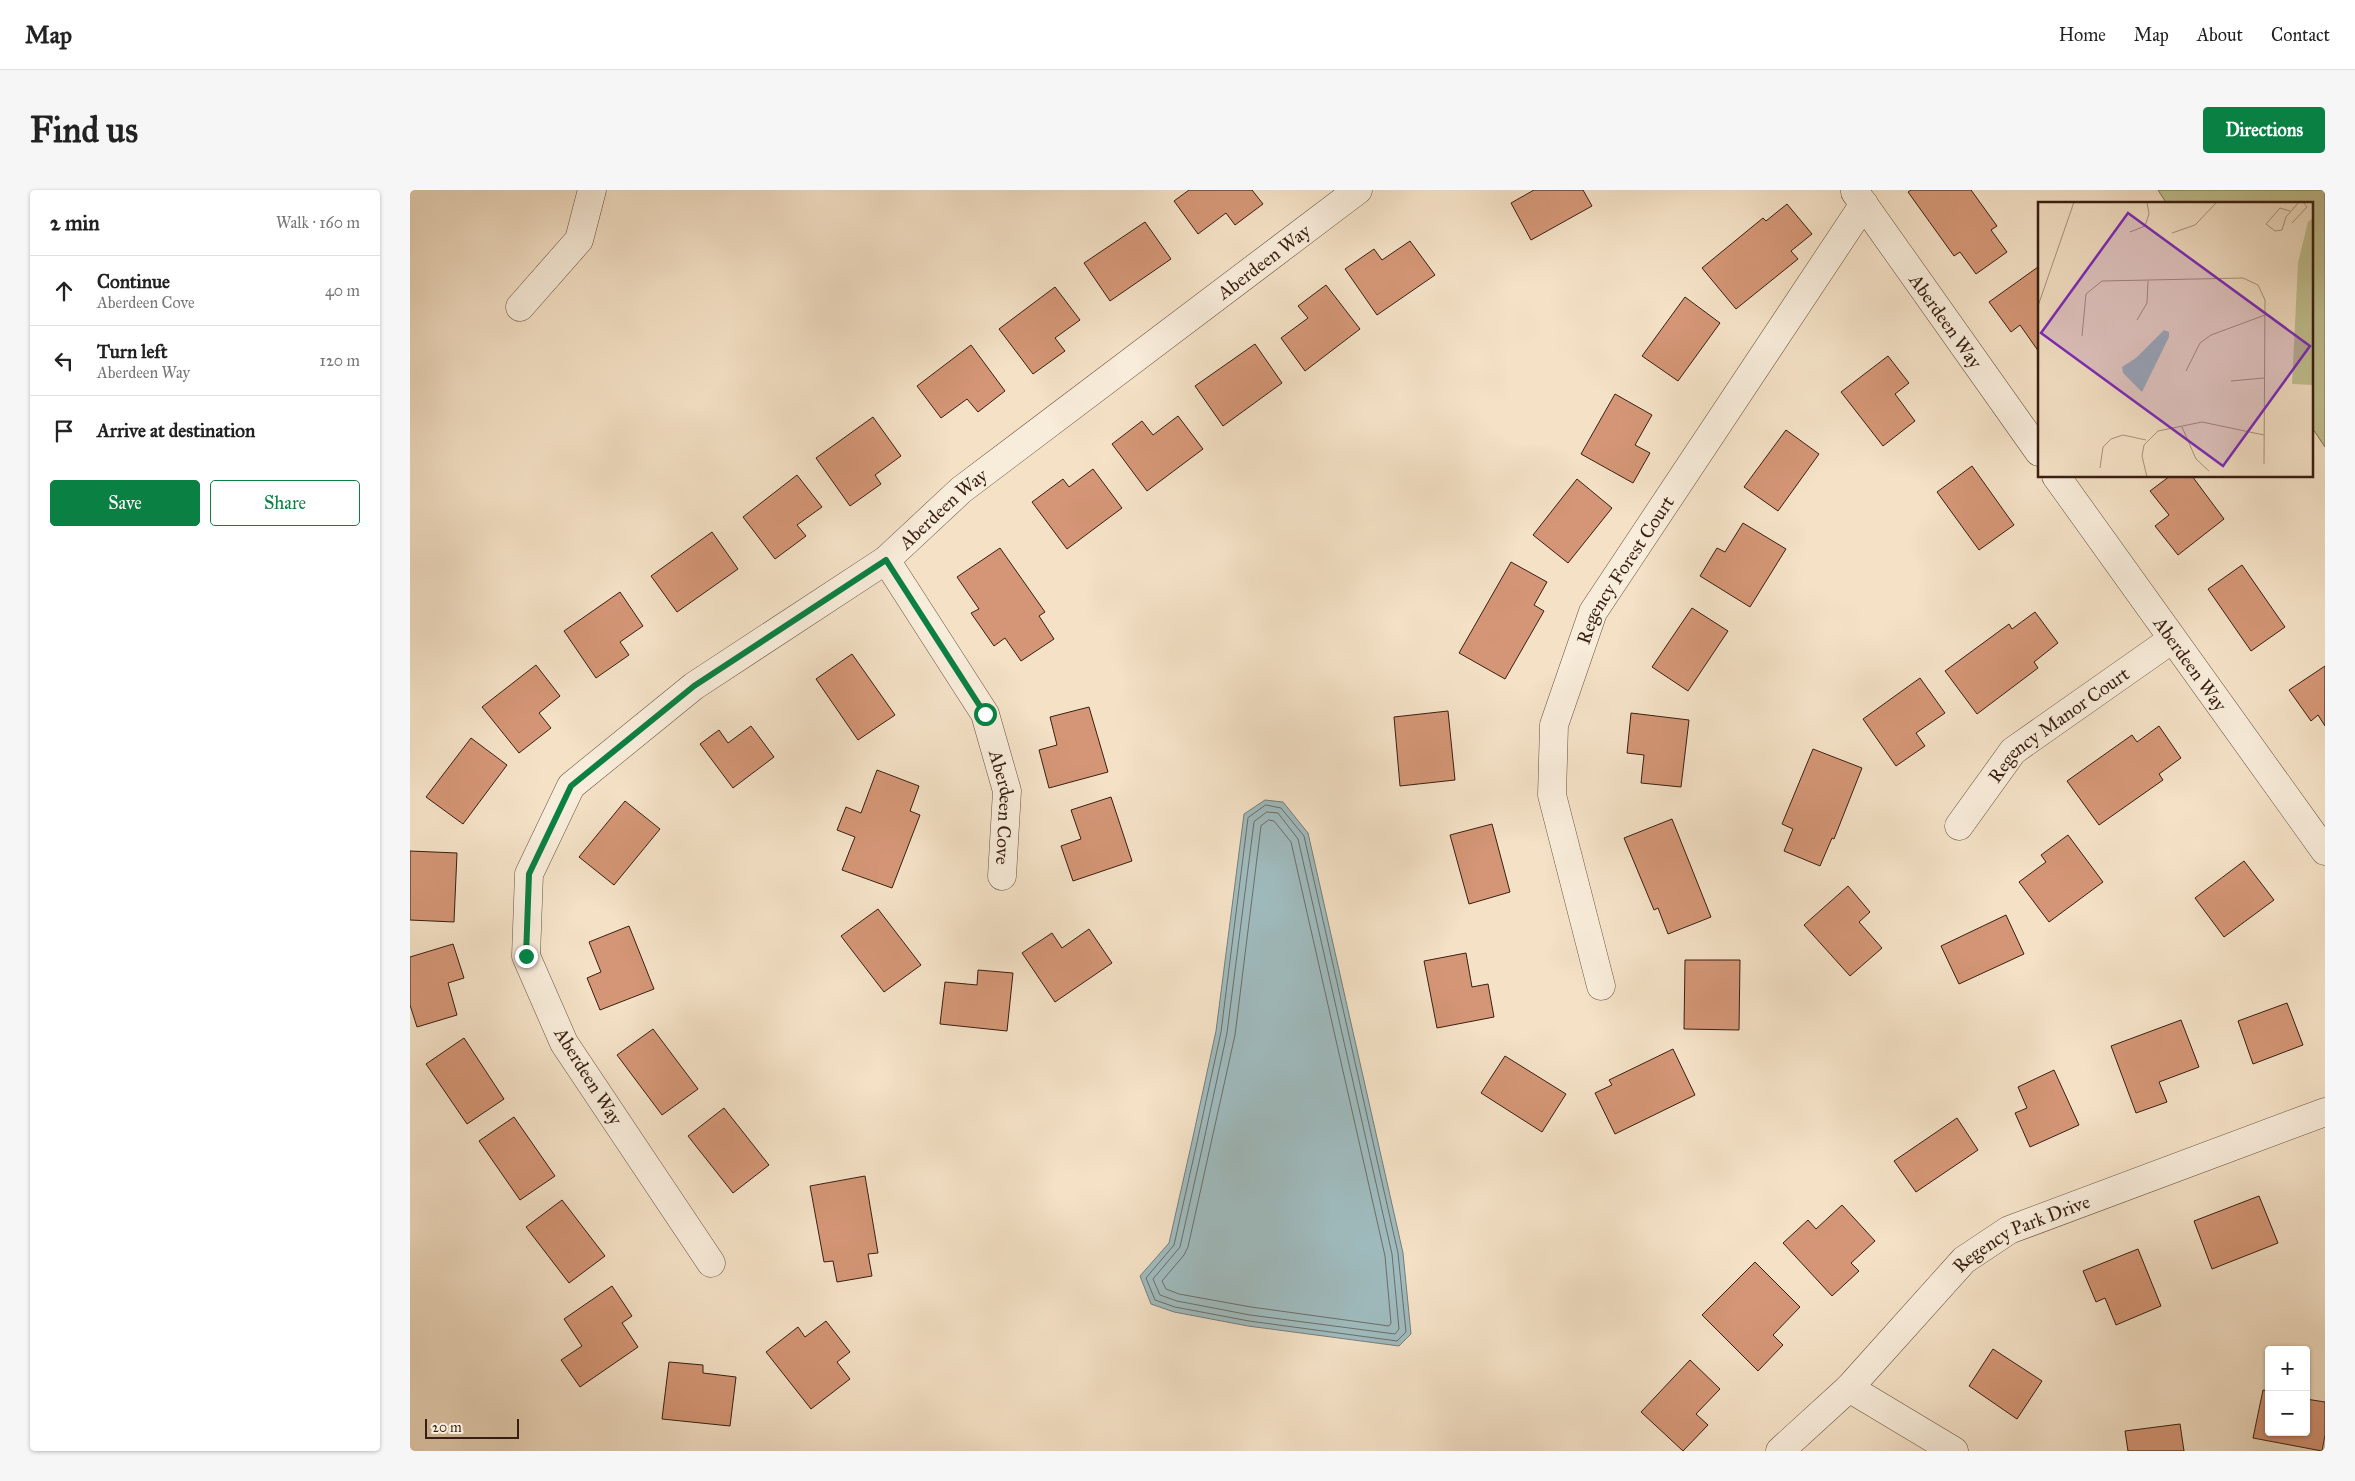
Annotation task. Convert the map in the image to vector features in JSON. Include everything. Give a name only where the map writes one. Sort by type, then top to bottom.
[{"type":"street","points":[[520,306],[580,240],[592,190]]},
{"type":"street","name":"Aberdeen Way","points":[[711,1263],[564,1042],[526,956],[529,874],[571,786],[694,686],[886,560],[961,490],[1358,190]]},
{"type":"street","name":"Aberdeen Way","points":[[1858,197],[2038,451]]},
{"type":"street","name":"Regency Forest Court","points":[[1601,986],[1552,795],[1554,725],[1593,612],[1858,197]]},
{"type":"street","name":"Aberdeen Way","points":[[2057,478],[2325,851]]},
{"type":"street","name":"Aberdeen Cove","points":[[886,560],[985,714],[1007,791],[1002,876]]},
{"type":"street","name":"Regency Manor Court","points":[[1959,826],[2013,751],[2172,640]]},
{"type":"street","name":"Regency Park Drive","points":[[1780,1451],[1849,1388],[1964,1260],[2009,1230],[2325,1112]]},
{"type":"street","points":[[1849,1388],[1954,1451]]},
{"type":"green space","points":[[2158,190],[2325,190],[2325,447],[2312,428],[2312,202],[2166,202]]},
{"type":"water","points":[[1265,800],[1283,802],[1308,833],[1403,1253],[1411,1334],[1399,1346],[1248,1326],[1174,1312],[1151,1304],[1140,1276],[1169,1243],[1216,1031],[1244,814]]},
{"type":"building","points":[[1189,190],[1252,190],[1263,204],[1235,225],[1226,213],[1198,234],[1174,201]]},
{"type":"building","points":[[1534,190],[1583,190],[1592,206],[1531,240],[1511,203]]},
{"type":"building","points":[[1911,190],[1971,190],[1997,226],[1991,230],[2007,252],[1976,274],[1960,252],[1954,256],[1908,192]]},
{"type":"building","points":[[1787,204],[1812,234],[1791,251],[1798,259],[1736,309],[1702,268],[1763,218],[1766,221]]},
{"type":"building","points":[[1145,222],[1171,259],[1110,301],[1084,263]]},
{"type":"building","points":[[1410,241],[1435,275],[1377,315],[1345,269],[1374,249],[1382,260]]},
{"type":"building","points":[[2038,267],[2038,351],[2020,325],[2011,332],[1989,302]]},
{"type":"building","points":[[1326,285],[1360,329],[1305,371],[1281,338],[1308,318],[1298,306]]},
{"type":"building","points":[[1055,287],[1080,320],[1055,338],[1065,351],[1033,374],[999,329]]},
{"type":"building","points":[[1685,297],[1720,323],[1678,381],[1642,356]]},
{"type":"building","points":[[1255,344],[1282,383],[1223,426],[1195,386]]},
{"type":"building","points":[[971,345],[1005,391],[978,412],[967,399],[941,418],[917,386]]},
{"type":"building","points":[[1888,356],[1909,383],[1895,394],[1915,421],[1883,446],[1841,392]]},
{"type":"building","points":[[1615,394],[1652,415],[1635,445],[1650,453],[1633,483],[1581,454]]},
{"type":"building","points":[[1178,416],[1203,449],[1147,491],[1112,444],[1142,421],[1153,435]]},
{"type":"building","points":[[873,417],[901,456],[875,475],[881,484],[850,506],[816,458]]},
{"type":"building","points":[[1786,430],[1819,454],[1778,511],[1744,487]]},
{"type":"building","points":[[1972,466],[2014,525],[1979,550],[1937,492]]},
{"type":"building","points":[[1093,469],[1122,508],[1067,549],[1032,502],[1063,479],[1069,487]]},
{"type":"building","points":[[797,475],[822,507],[797,525],[806,536],[775,559],[743,517]]},
{"type":"building","points":[[2167,478],[2193,478],[2224,519],[2178,555],[2155,526],[2169,515],[2150,491]]},
{"type":"building","points":[[1577,479],[1612,508],[1568,563],[1533,535]]},
{"type":"building","points":[[1743,523],[1786,549],[1750,607],[1700,576],[1717,548],[1725,552]]},
{"type":"building","points":[[712,532],[738,569],[677,612],[651,576]]},
{"type":"building","points":[[1000,548],[1045,612],[1039,616],[1054,639],[1021,661],[1005,638],[994,646],[971,613],[979,609],[957,577]]},
{"type":"building","points":[[1511,562],[1547,582],[1534,605],[1544,611],[1505,679],[1459,653]]},
{"type":"building","points":[[2242,565],[2285,627],[2251,651],[2208,589]]},
{"type":"building","points":[[620,592],[643,626],[620,642],[629,655],[596,678],[564,631]]},
{"type":"building","points":[[1692,608],[1728,631],[1688,691],[1652,667]]},
{"type":"building","points":[[2035,612],[2058,643],[2034,662],[2038,668],[1977,714],[1945,671],[2009,624],[2012,629]]},
{"type":"building","points":[[852,654],[895,715],[858,740],[816,679]]},
{"type":"building","points":[[536,665],[560,696],[539,713],[551,728],[519,753],[482,707]]},
{"type":"building","points":[[2325,666],[2325,726],[2318,715],[2311,721],[2289,690]]},
{"type":"building","points":[[1920,678],[1945,713],[1916,733],[1925,746],[1896,766],[1863,719]]},
{"type":"building","points":[[1089,707],[1108,772],[1049,788],[1039,750],[1057,745],[1050,717]]},
{"type":"building","points":[[1448,711],[1455,780],[1400,786],[1394,717]]},
{"type":"building","points":[[1631,713],[1689,720],[1681,787],[1641,783],[1644,755],[1627,753]]},
{"type":"building","points":[[751,726],[774,757],[733,788],[700,744],[719,730],[728,743]]},
{"type":"building","points":[[2159,726],[2181,758],[2159,774],[2163,780],[2099,825],[2067,781],[2132,735],[2137,742]]},
{"type":"building","points":[[471,738],[507,765],[463,824],[426,797]]},
{"type":"building","points":[[1813,749],[1862,768],[1834,839],[1832,838],[1820,866],[1784,851],[1793,829],[1782,824]]},
{"type":"building","points":[[877,770],[919,786],[910,811],[920,815],[892,888],[842,870],[855,837],[837,830],[846,807],[861,813]]},
{"type":"building","points":[[1111,797],[1132,861],[1073,881],[1061,846],[1081,839],[1071,810]]},
{"type":"building","points":[[625,801],[660,829],[614,885],[579,857]]},
{"type":"building","points":[[1672,819],[1711,917],[1668,934],[1658,908],[1654,910],[1624,838]]},
{"type":"building","points":[[1492,824],[1510,892],[1469,904],[1450,835]]},
{"type":"building","points":[[2068,835],[2103,882],[2049,922],[2019,882],[2046,862],[2041,855]]},
{"type":"building","points":[[410,851],[457,853],[454,922],[410,920]]},
{"type":"building","points":[[2244,861],[2274,900],[2224,937],[2195,898]]},
{"type":"building","points":[[1848,886],[1870,912],[1859,922],[1882,948],[1850,976],[1804,925]]},
{"type":"building","points":[[878,909],[921,965],[884,992],[841,936]]},
{"type":"building","points":[[2006,915],[2024,954],[1959,984],[1941,946]]},
{"type":"building","points":[[629,926],[654,989],[600,1010],[587,978],[601,972],[589,942]]},
{"type":"building","points":[[1089,929],[1112,963],[1055,1002],[1022,953],[1052,933],[1062,948]]},
{"type":"building","points":[[453,944],[464,978],[448,983],[457,1015],[417,1027],[410,1005],[410,957]]},
{"type":"building","points":[[1466,953],[1472,987],[1488,984],[1494,1017],[1437,1028],[1424,961]]},
{"type":"building","points":[[1685,960],[1740,960],[1739,1030],[1684,1029]]},
{"type":"building","points":[[978,970],[1013,973],[1007,1031],[940,1024],[945,982],[977,985]]},
{"type":"building","points":[[2287,1003],[2303,1045],[2253,1064],[2238,1021]]},
{"type":"building","points":[[2181,1020],[2199,1067],[2159,1082],[2167,1102],[2136,1113],[2111,1046]]},
{"type":"building","points":[[653,1029],[698,1089],[662,1115],[617,1055]]},
{"type":"building","points":[[464,1038],[504,1099],[467,1124],[426,1064]]},
{"type":"building","points":[[1673,1049],[1695,1095],[1615,1134],[1595,1093],[1612,1085],[1609,1080]]},
{"type":"building","points":[[1505,1056],[1566,1094],[1542,1132],[1481,1093]]},
{"type":"building","points":[[2054,1070],[2079,1125],[2030,1147],[2015,1113],[2027,1108],[2018,1087]]},
{"type":"building","points":[[724,1108],[769,1165],[733,1193],[688,1136]]},
{"type":"building","points":[[514,1117],[555,1176],[520,1200],[479,1141]]},
{"type":"building","points":[[1957,1118],[1978,1150],[1916,1192],[1894,1161]]},
{"type":"building","points":[[865,1176],[878,1253],[868,1254],[872,1276],[837,1282],[833,1261],[824,1262],[810,1186]]},
{"type":"building","points":[[2259,1196],[2278,1243],[2212,1269],[2194,1221]]},
{"type":"building","points":[[562,1200],[605,1256],[569,1283],[526,1227]]},
{"type":"building","points":[[1842,1205],[1875,1241],[1851,1263],[1859,1271],[1832,1296],[1783,1243],[1808,1220],[1816,1229]]},
{"type":"building","points":[[2138,1249],[2161,1306],[2116,1325],[2105,1298],[2096,1302],[2083,1271]]},
{"type":"building","points":[[1755,1262],[1800,1307],[1773,1335],[1783,1345],[1758,1371],[1702,1315]]},
{"type":"building","points":[[612,1286],[632,1316],[622,1323],[638,1347],[580,1387],[561,1360],[582,1346],[564,1319]]},
{"type":"building","points":[[826,1321],[850,1352],[837,1362],[850,1379],[811,1409],[766,1352],[798,1327],[805,1337]]},
{"type":"building","points":[[1993,1349],[2042,1381],[2017,1419],[1969,1386]]},
{"type":"building","points":[[1690,1360],[1720,1389],[1696,1414],[1708,1425],[1683,1451],[1641,1412]]},
{"type":"building","points":[[669,1362],[703,1365],[703,1373],[736,1377],[730,1426],[662,1419]]},
{"type":"building","points":[[2263,1390],[2265,1390],[2265,1436],[2310,1436],[2310,1400],[2325,1402],[2325,1435],[2322,1451],[2253,1438]]},
{"type":"building","points":[[2180,1424],[2184,1451],[2128,1451],[2125,1431]]},
{"type":"route","points":[[526,956],[529,874],[571,786],[694,686],[886,560],[985,714]]}]
